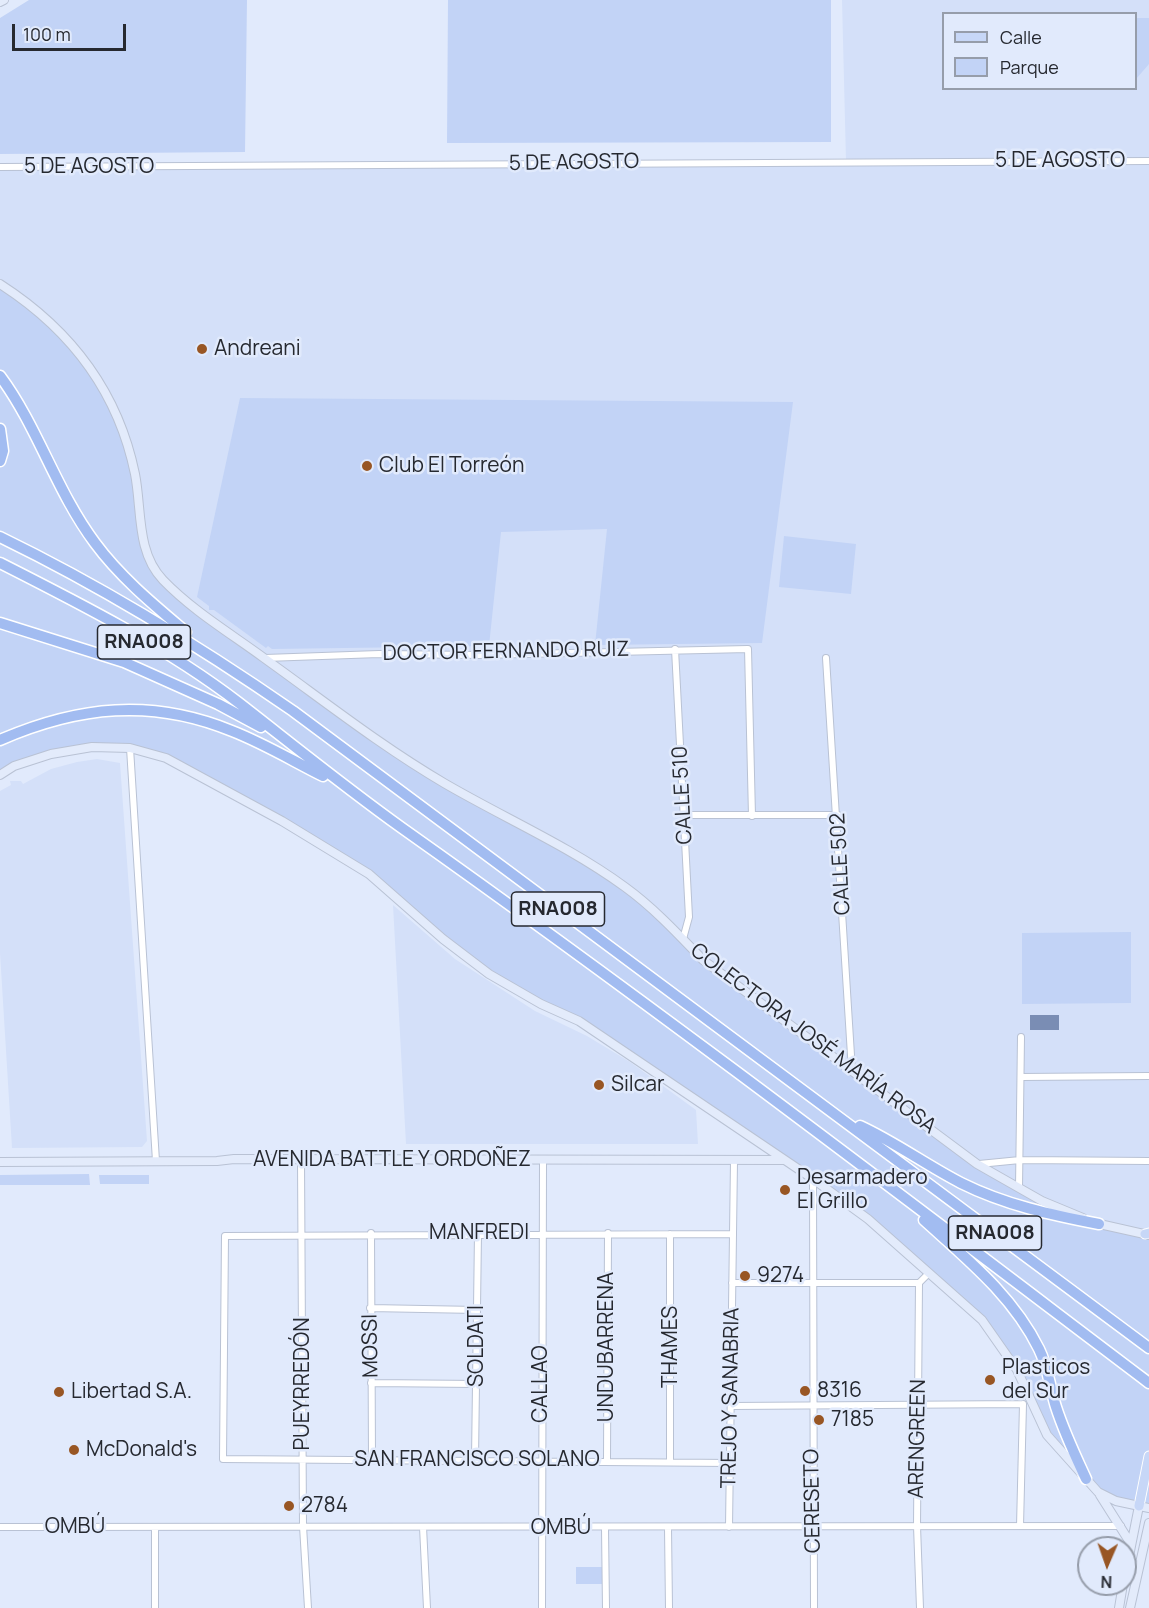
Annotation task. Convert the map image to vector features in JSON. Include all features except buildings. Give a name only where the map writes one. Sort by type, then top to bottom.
[{"type":"highway","points":[[0,376],[36,435],[69,501],[94,542],[130,583],[213,656]]},
{"type":"highway","points":[[0,429],[3,451],[0,461]]},
{"type":"highway","name":"RNA008","points":[[0,537],[112,594],[213,656],[293,711],[1149,1348]]},
{"type":"highway","name":"RNA008","points":[[0,562],[163,652],[238,702],[344,786],[512,905],[1149,1383]]},
{"type":"highway","points":[[0,623],[124,662],[218,704],[279,736]]},
{"type":"highway","points":[[0,740],[33,726],[68,716],[109,709],[149,711],[191,717],[233,731],[344,786]]},
{"type":"highway","points":[[842,1118],[881,1135],[963,1184],[1036,1212],[1099,1224]]},
{"type":"highway","points":[[877,1177],[978,1268],[1004,1295],[1030,1332],[1041,1352],[1064,1431],[1086,1479]]},
{"type":"main road","points":[[0,2],[4,0]]},
{"type":"main road","name":"COLECTORA JOSÉ MARÍA ROSA","points":[[0,284],[27,302],[58,328],[98,378],[126,438],[135,475],[142,535],[150,560],[160,578],[189,605],[371,737],[444,783],[547,838],[625,887],[704,960],[977,1164],[1042,1201],[1099,1224],[1148,1234]]},
{"type":"main road","points":[[0,774],[14,766],[51,754],[92,747],[130,748],[166,758],[282,821],[369,874],[443,939],[489,974],[541,1004],[579,1021],[813,1179],[868,1219],[982,1320],[1004,1347],[1031,1398],[1047,1435],[1098,1492],[1127,1536]]},
{"type":"main road","name":"AVENIDA BATTLE Y ORDOÑEZ","points":[[0,1162],[301,1159],[784,1160]]},
{"type":"main road","points":[[1133,1536],[1149,1456]]},
{"type":"main road","points":[[1098,1492],[1116,1501],[1149,1508]]},
{"type":"main road","points":[[1130,1608],[1147,1540],[1149,1522]]},
{"type":"street","name":"5 DE AGOSTO","points":[[0,167],[1149,161]]},
{"type":"street","name":"CALLE 510","points":[[675,649],[689,917],[683,939]]},
{"type":"street","name":"DOCTOR FERNANDO RUIZ","points":[[265,658],[748,649],[752,816]]},
{"type":"street","name":"CALLE 502","points":[[826,658],[838,815],[852,1071]]},
{"type":"street","points":[[130,748],[156,1161]]},
{"type":"street","points":[[685,815],[838,815]]},
{"type":"street","points":[[1019,1187],[1022,1037]]},
{"type":"street","points":[[1021,1077],[1149,1076]]},
{"type":"street","name":"PUEYRREDÓN","points":[[301,1159],[303,1526],[308,1608]]},
{"type":"street","points":[[977,1164],[1020,1160],[1149,1161]]},
{"type":"street","name":"CALLAO","points":[[542,1608],[540,1528],[543,1161]]},
{"type":"street","name":"TREJO Y SANABRIA","points":[[729,1527],[734,1161]]},
{"type":"street","name":"CERESETO","points":[[813,1179],[811,1283],[814,1608]]},
{"type":"street","name":"MANFREDI","points":[[223,1459],[225,1236],[371,1233],[732,1234]]},
{"type":"street","name":"MOSSI","points":[[371,1233],[372,1459]]},
{"type":"street","name":"SOLDATI","points":[[475,1459],[478,1233]]},
{"type":"street","name":"UNDUBARRENA","points":[[607,1460],[608,1233]]},
{"type":"street","name":"THAMES","points":[[670,1234],[670,1461]]},
{"type":"street","points":[[732,1283],[919,1283],[929,1273]]},
{"type":"street","name":"ARENGREEN","points":[[919,1283],[917,1526],[920,1608]]},
{"type":"street","points":[[370,1308],[477,1310]]},
{"type":"street","points":[[371,1383],[477,1384]]},
{"type":"street","points":[[732,1406],[1023,1404],[1031,1398]]},
{"type":"street","points":[[1020,1526],[1023,1404]]},
{"type":"street","name":"SAN FRANCISCO SOLANO","points":[[223,1459],[607,1460],[731,1463]]},
{"type":"street","name":"OMBÚ","points":[[0,1527],[1122,1526]]},
{"type":"street","points":[[155,1527],[155,1608]]},
{"type":"street","points":[[423,1527],[427,1608]]},
{"type":"street","points":[[605,1528],[606,1608]]},
{"type":"street","points":[[668,1528],[669,1608]]},
{"type":"shaded area","points":[[842,0],[1149,0],[1149,1235],[1099,1224],[998,1176],[362,731],[161,578],[0,284],[0,167],[846,161]]},
{"type":"shaded area","points":[[97,759],[120,763],[147,1141],[142,1147],[12,1148],[0,953],[0,791],[11,785],[10,781],[21,781],[23,784],[51,769]]},
{"type":"shaded area","name":"Silcar","points":[[393,905],[455,959],[535,1011],[587,1036],[630,1062],[696,1110],[698,1144],[406,1144]]},
{"type":"shaded area","points":[[1030,1015],[1059,1015],[1059,1030],[1030,1030]]},
{"type":"green space","points":[[29,0],[247,0],[245,152],[0,154],[0,18]]},
{"type":"green space","points":[[448,0],[831,0],[831,142],[447,143]]},
{"type":"green space","points":[[1137,18],[1149,18],[1149,64],[1137,78]]},
{"type":"green space","points":[[0,284],[27,302],[81,355],[126,438],[142,535],[161,578],[362,731],[625,887],[703,960],[998,1176],[1099,1224],[1149,1235],[1149,1508],[1098,1492],[1062,1454],[982,1320],[868,1219],[579,1021],[489,974],[369,874],[166,758],[119,749],[81,749],[44,758],[0,775]]},
{"type":"green space","points":[[240,398],[793,402],[762,643],[595,645],[607,529],[501,532],[489,646],[272,649],[268,646],[266,648],[214,610],[209,610],[209,606],[197,597]]},
{"type":"green space","points":[[784,536],[856,544],[851,594],[779,587]]},
{"type":"green space","points":[[1131,932],[1131,1003],[1022,1004],[1022,933]]},
{"type":"green space","points":[[89,1174],[90,1185],[0,1185],[0,1175]]},
{"type":"green space","points":[[99,1175],[149,1175],[149,1184],[100,1184]]},
{"type":"green space","points":[[576,1567],[602,1567],[602,1584],[576,1584]]},
{"type":"place","name":"Andreani","points":[[202,349]]},
{"type":"place","name":"Club El Torreón","points":[[367,466]]},
{"type":"place","name":"Silcar","points":[[599,1085]]},
{"type":"place","name":"Desarmadero El Grillo","points":[[785,1190]]},
{"type":"place","name":"9274","points":[[745,1276]]},
{"type":"place","name":"Plasticos del Sur","points":[[990,1380]]},
{"type":"place","name":"8316","points":[[805,1391]]},
{"type":"place","name":"Libertad S.A.","points":[[59,1392]]},
{"type":"place","name":"7185","points":[[819,1420]]},
{"type":"place","name":"McDonald's","points":[[74,1450]]},
{"type":"place","name":"2784","points":[[289,1506]]}]
